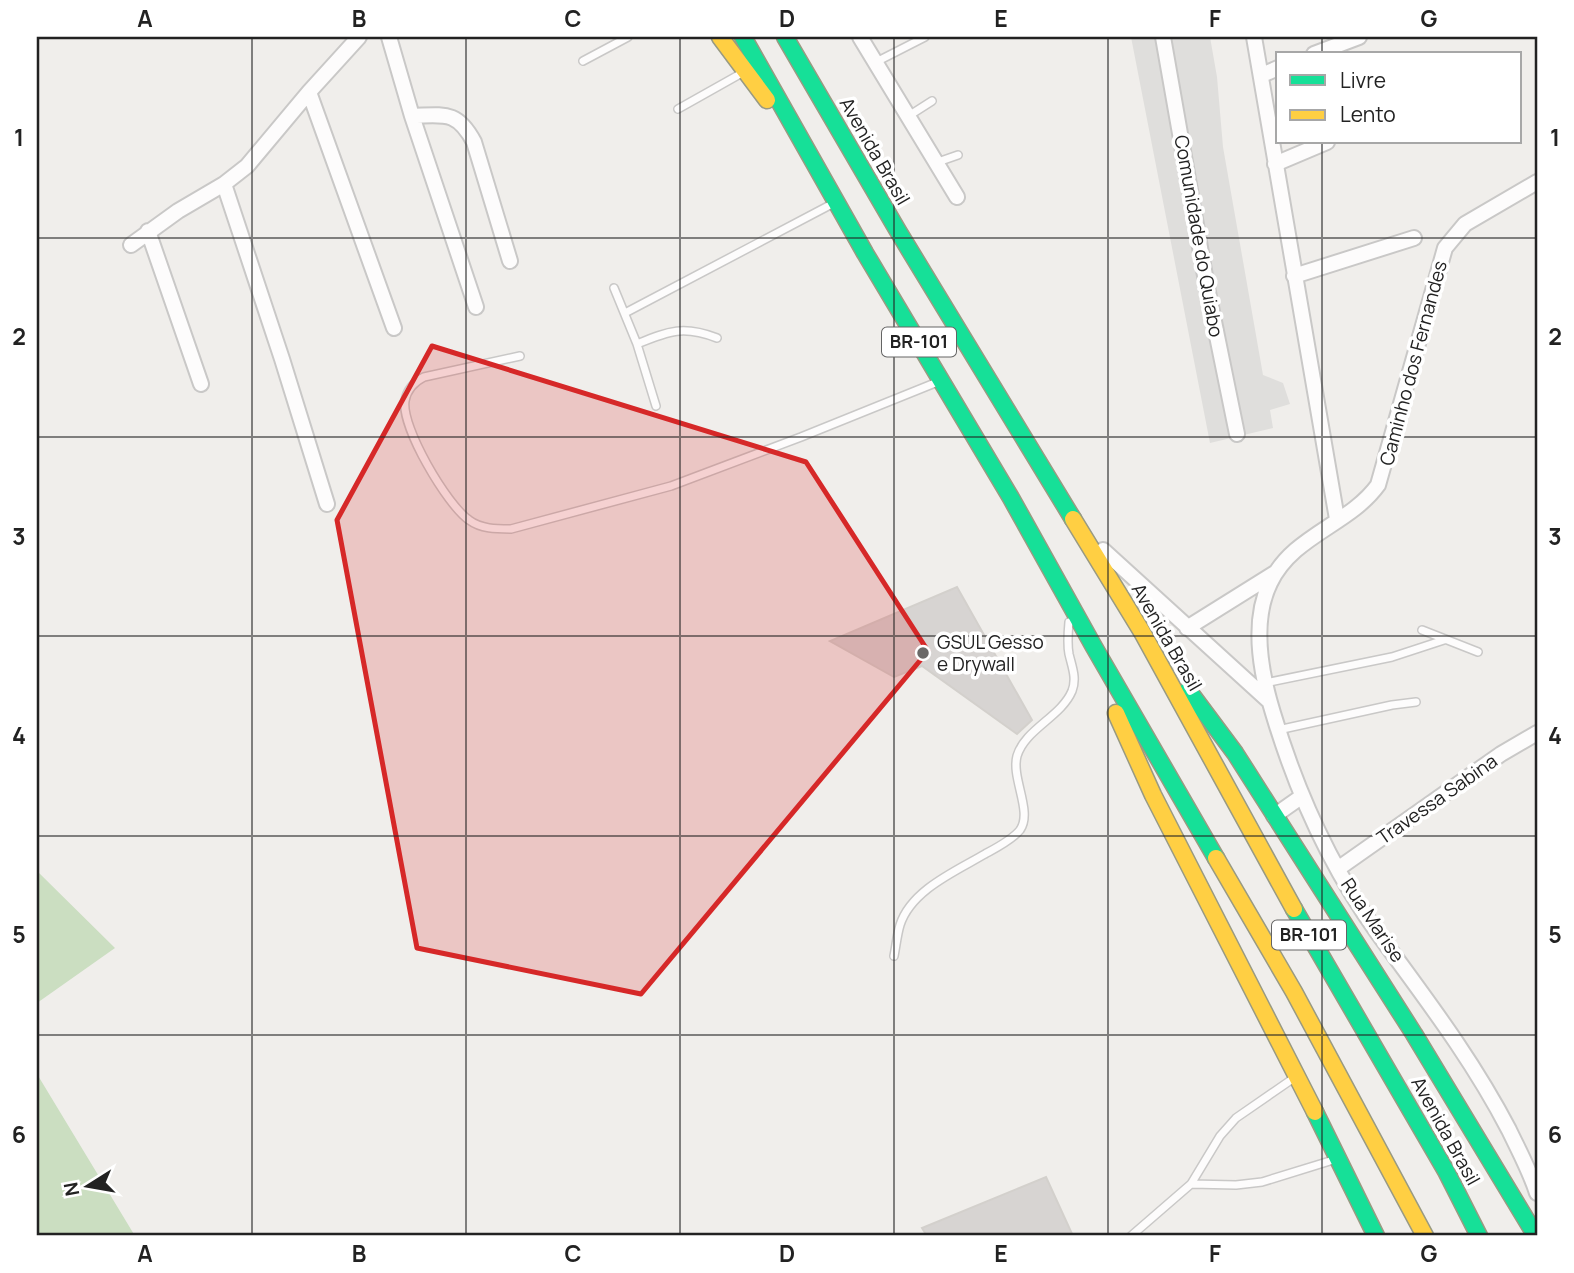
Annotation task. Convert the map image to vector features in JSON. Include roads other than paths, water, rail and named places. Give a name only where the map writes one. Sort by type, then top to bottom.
[{"type":"main road","points":[[720,37],[813,160]]},
{"type":"main road","name":"BR-101","points":[[743,37],[1294,992],[1425,1236]]},
{"type":"main road","name":"Avenida Brasil","points":[[785,37],[898,231],[1142,632],[1269,867],[1446,1171],[1479,1236]]},
{"type":"main road","name":"Avenida Brasil","points":[[793,37],[803,68]]},
{"type":"main road","points":[[1142,632],[1215,723],[1414,1034],[1536,1236]]},
{"type":"main road","points":[[1094,647],[1130,747],[1376,1236]]},
{"type":"street","points":[[131,245],[148,230],[224,184],[247,166],[359,37]]},
{"type":"street","points":[[389,37],[411,116],[476,307]]},
{"type":"street","points":[[860,37],[906,117],[957,197]]},
{"type":"street","name":"Comunidade do Quiabo","points":[[1163,37],[1207,287],[1237,435]]},
{"type":"street","points":[[1254,37],[1337,519]]},
{"type":"street","points":[[1319,52],[1359,37]]},
{"type":"street","points":[[1262,75],[1276,69]]},
{"type":"street","points":[[309,92],[394,328]]},
{"type":"street","points":[[411,116],[434,115],[457,119],[466,128],[474,142],[510,261]]},
{"type":"street","points":[[1275,164],[1322,144]]},
{"type":"street","name":"Caminho dos Fernandes","points":[[1260,626],[1264,600],[1276,572],[1290,555],[1366,499],[1378,485],[1445,248],[1465,224],[1537,182]]},
{"type":"street","points":[[224,184],[327,503]]},
{"type":"street","points":[[148,230],[201,384]]},
{"type":"street","points":[[1294,276],[1414,237]]},
{"type":"street","points":[[1078,527],[1270,702]]},
{"type":"street","points":[[1187,628],[1276,572]]},
{"type":"street","name":"Rua Marise","points":[[1260,626],[1265,683],[1301,797],[1377,931],[1454,1036],[1490,1094],[1526,1164],[1537,1193]]},
{"type":"street","name":"Travessa Sabina","points":[[1339,868],[1501,754],[1537,733]]},
{"type":"street","points":[[1274,816],[1301,797]]},
{"type":"lane","points":[[583,61],[628,37]]},
{"type":"lane","points":[[875,62],[925,37]]},
{"type":"lane","points":[[678,109],[745,71]]},
{"type":"lane","points":[[906,117],[932,101]]},
{"type":"lane","points":[[934,163],[958,155]]},
{"type":"lane","points":[[625,313],[837,202]]},
{"type":"lane","points":[[614,288],[637,344],[656,406]]},
{"type":"lane","points":[[637,344],[665,332],[679,330],[697,330],[717,338]]},
{"type":"lane","points":[[520,356],[424,377],[415,382],[408,391],[405,402],[405,413],[417,443],[442,490],[458,511],[471,522],[486,528],[511,529],[671,486],[801,438],[942,380]]},
{"type":"lane","points":[[894,957],[900,923],[919,896],[1022,828],[1024,810],[1017,778],[1017,757],[1022,747],[1071,693],[1074,670],[1068,641],[1072,604]]},
{"type":"lane","points":[[1422,630],[1478,652]]},
{"type":"lane","points":[[1265,683],[1392,657],[1444,640]]},
{"type":"lane","points":[[1278,730],[1416,702]]},
{"type":"lane","points":[[1131,1236],[1191,1184],[1220,1136],[1236,1118],[1297,1075]]},
{"type":"lane","points":[[1191,1184],[1236,1185],[1262,1181],[1338,1159]]},
{"type":"place","name":"GSUL Gesso e Drywall","points":[[923,653]]}]
